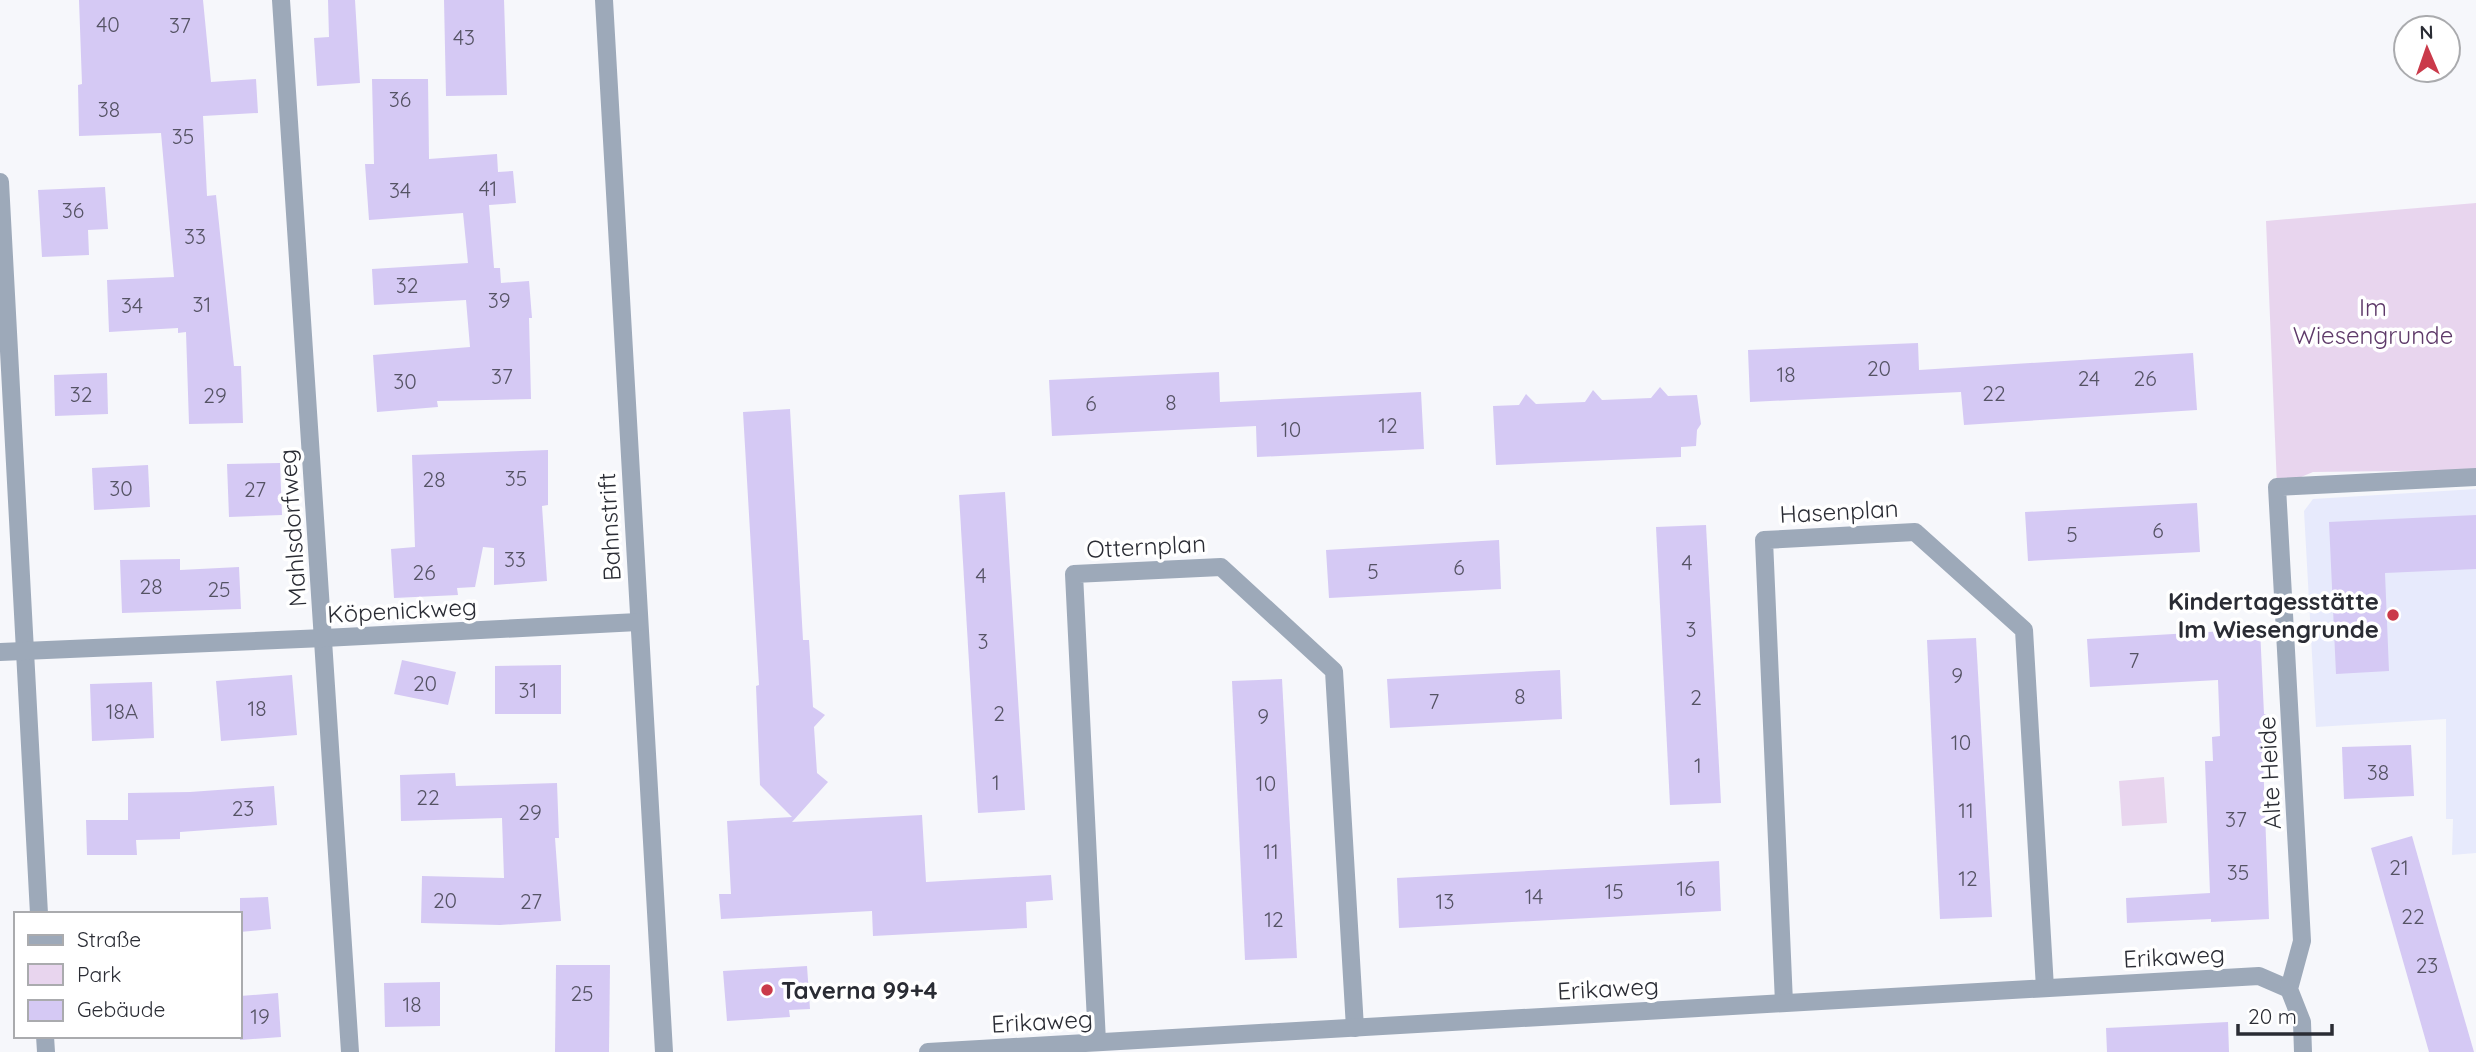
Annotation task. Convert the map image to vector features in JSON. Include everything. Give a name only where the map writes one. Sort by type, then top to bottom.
[{"type":"street","name":"Mahlsdorfweg","points":[[281,0],[350,1052]]},
{"type":"street","name":"Bahnstrift","points":[[604,0],[664,1052]]},
{"type":"street","points":[[0,182],[39,912]]},
{"type":"street","name":"Alte Heide","points":[[2288,989],[2302,941],[2277,487],[2476,477]]},
{"type":"street","name":"Hasenplan","points":[[1784,1003],[1764,540],[1778,539],[1915,532],[2024,630],[2045,988]]},
{"type":"street","name":"Otternplan","points":[[1097,1042],[1073,574],[1220,567],[1334,671],[1355,1028]]},
{"type":"street","name":"Köpenickweg","points":[[0,652],[638,622]]},
{"type":"street","name":"Erikaweg","points":[[928,1052],[2259,976],[2288,989]]},
{"type":"street","points":[[2288,989],[2302,1022],[2303,1052]]},
{"type":"shaded area","name":"Kindertagesstätte Im Wiesengrunde","points":[[2476,489],[2476,853],[2452,855],[2453,819],[2446,819],[2446,719],[2316,727],[2304,511],[2313,499]]},
{"type":"green space","name":"Im Wiesengrunde","points":[[2476,203],[2476,470],[2313,472],[2277,487],[2266,221]]},
{"type":"green space","points":[[2164,777],[2167,823],[2122,826],[2119,781]]},
{"type":"building","points":[[79,0],[203,0],[211,82],[256,79],[258,113],[203,116],[207,196],[216,195],[234,366],[241,366],[243,423],[189,424],[186,332],[178,333],[178,328],[109,332],[107,280],[174,277],[161,133],[79,136],[78,85],[82,84]]},
{"type":"building","points":[[328,0],[355,0],[360,83],[317,86],[314,38],[329,37]]},
{"type":"building","points":[[444,0],[504,0],[507,95],[446,96]]},
{"type":"building","points":[[372,79],[428,79],[429,159],[497,154],[498,172],[513,171],[516,203],[489,205],[494,268],[500,268],[501,283],[529,281],[532,318],[529,318],[531,399],[437,401],[438,407],[377,412],[373,355],[470,347],[466,300],[374,305],[372,269],[468,263],[463,213],[369,220],[365,164],[374,164]]},
{"type":"building","points":[[105,187],[108,229],[88,230],[89,255],[42,257],[38,190]]},
{"type":"building","points":[[1918,343],[1919,370],[2193,353],[2197,410],[1964,425],[1961,392],[1750,402],[1748,350]]},
{"type":"building","points":[[1219,372],[1220,402],[1421,392],[1424,449],[1257,457],[1256,426],[1052,436],[1049,380]]},
{"type":"building","points":[[107,373],[108,414],[55,416],[54,375]]},
{"type":"building","points":[[1660,387],[1668,396],[1697,395],[1701,424],[1697,430],[1696,446],[1681,447],[1681,457],[1496,465],[1493,406],[1519,405],[1526,394],[1536,404],[1585,402],[1593,390],[1602,400],[1651,398]]},
{"type":"building","points":[[790,409],[803,640],[809,640],[813,707],[825,715],[814,727],[817,773],[828,782],[792,822],[922,815],[926,882],[1051,875],[1053,900],[1026,902],[1027,928],[873,936],[872,911],[721,919],[719,894],[731,894],[727,821],[792,817],[760,785],[756,686],[759,685],[743,412]]},
{"type":"building","points":[[548,450],[548,505],[542,506],[547,581],[494,585],[494,548],[483,547],[475,587],[457,588],[458,595],[394,598],[391,549],[415,547],[412,455]]},
{"type":"building","points":[[280,463],[282,515],[229,517],[227,464]]},
{"type":"building","points":[[148,465],[150,507],[94,510],[92,468]]},
{"type":"building","points":[[1005,492],[1025,810],[978,813],[959,495]]},
{"type":"building","points":[[2197,503],[2200,552],[2028,561],[2025,512]]},
{"type":"building","points":[[2476,515],[2476,569],[2385,573],[2389,671],[2336,674],[2329,522]]},
{"type":"building","points":[[1706,525],[1721,803],[1670,805],[1656,527]]},
{"type":"building","points":[[1499,540],[1501,589],[1329,598],[1326,550]]},
{"type":"building","points":[[180,559],[180,570],[239,567],[241,609],[122,613],[120,560]]},
{"type":"building","points":[[2260,629],[2264,714],[2270,714],[2272,758],[2263,759],[2269,919],[2127,923],[2126,898],[2210,893],[2205,761],[2213,761],[2212,737],[2220,736],[2218,680],[2090,687],[2087,639]]},
{"type":"building","points":[[1976,638],[1992,917],[1940,919],[1927,640]]},
{"type":"building","points":[[402,660],[456,672],[448,705],[394,694]]},
{"type":"building","points":[[561,665],[561,714],[495,714],[495,666]]},
{"type":"building","points":[[1560,670],[1562,719],[1390,728],[1387,679]]},
{"type":"building","points":[[292,675],[297,735],[221,741],[216,681]]},
{"type":"building","points":[[1282,679],[1297,958],[1245,960],[1232,681]]},
{"type":"building","points":[[152,682],[154,738],[92,741],[90,684]]},
{"type":"building","points":[[2411,745],[2414,796],[2344,799],[2342,747]]},
{"type":"building","points":[[455,773],[456,786],[557,783],[559,838],[555,838],[561,921],[500,925],[421,923],[422,876],[504,878],[502,818],[401,821],[400,775]]},
{"type":"building","points":[[274,786],[277,825],[180,832],[180,839],[136,840],[137,855],[87,855],[86,820],[128,820],[128,793]]},
{"type":"building","points":[[2412,836],[2474,1052],[2429,1052],[2371,848]]},
{"type":"building","points":[[1719,861],[1721,911],[1399,928],[1397,878]]},
{"type":"building","points":[[268,897],[271,929],[242,932],[240,898]]},
{"type":"building","points":[[556,965],[610,965],[609,1052],[555,1052]]},
{"type":"building","name":"Taverna 99+4","points":[[807,966],[810,1009],[789,1010],[790,1017],[727,1021],[723,971]]},
{"type":"building","points":[[440,982],[440,1026],[385,1027],[384,983]]},
{"type":"building","points":[[278,993],[281,1037],[240,1040],[242,996]]},
{"type":"building","points":[[2228,1022],[2229,1052],[2107,1052],[2106,1028]]},
{"type":"place","name":"Kindertagesstätte Im Wiesengrunde","points":[[2393,615]]},
{"type":"place","name":"Taverna 99+4","points":[[767,990]]}]
